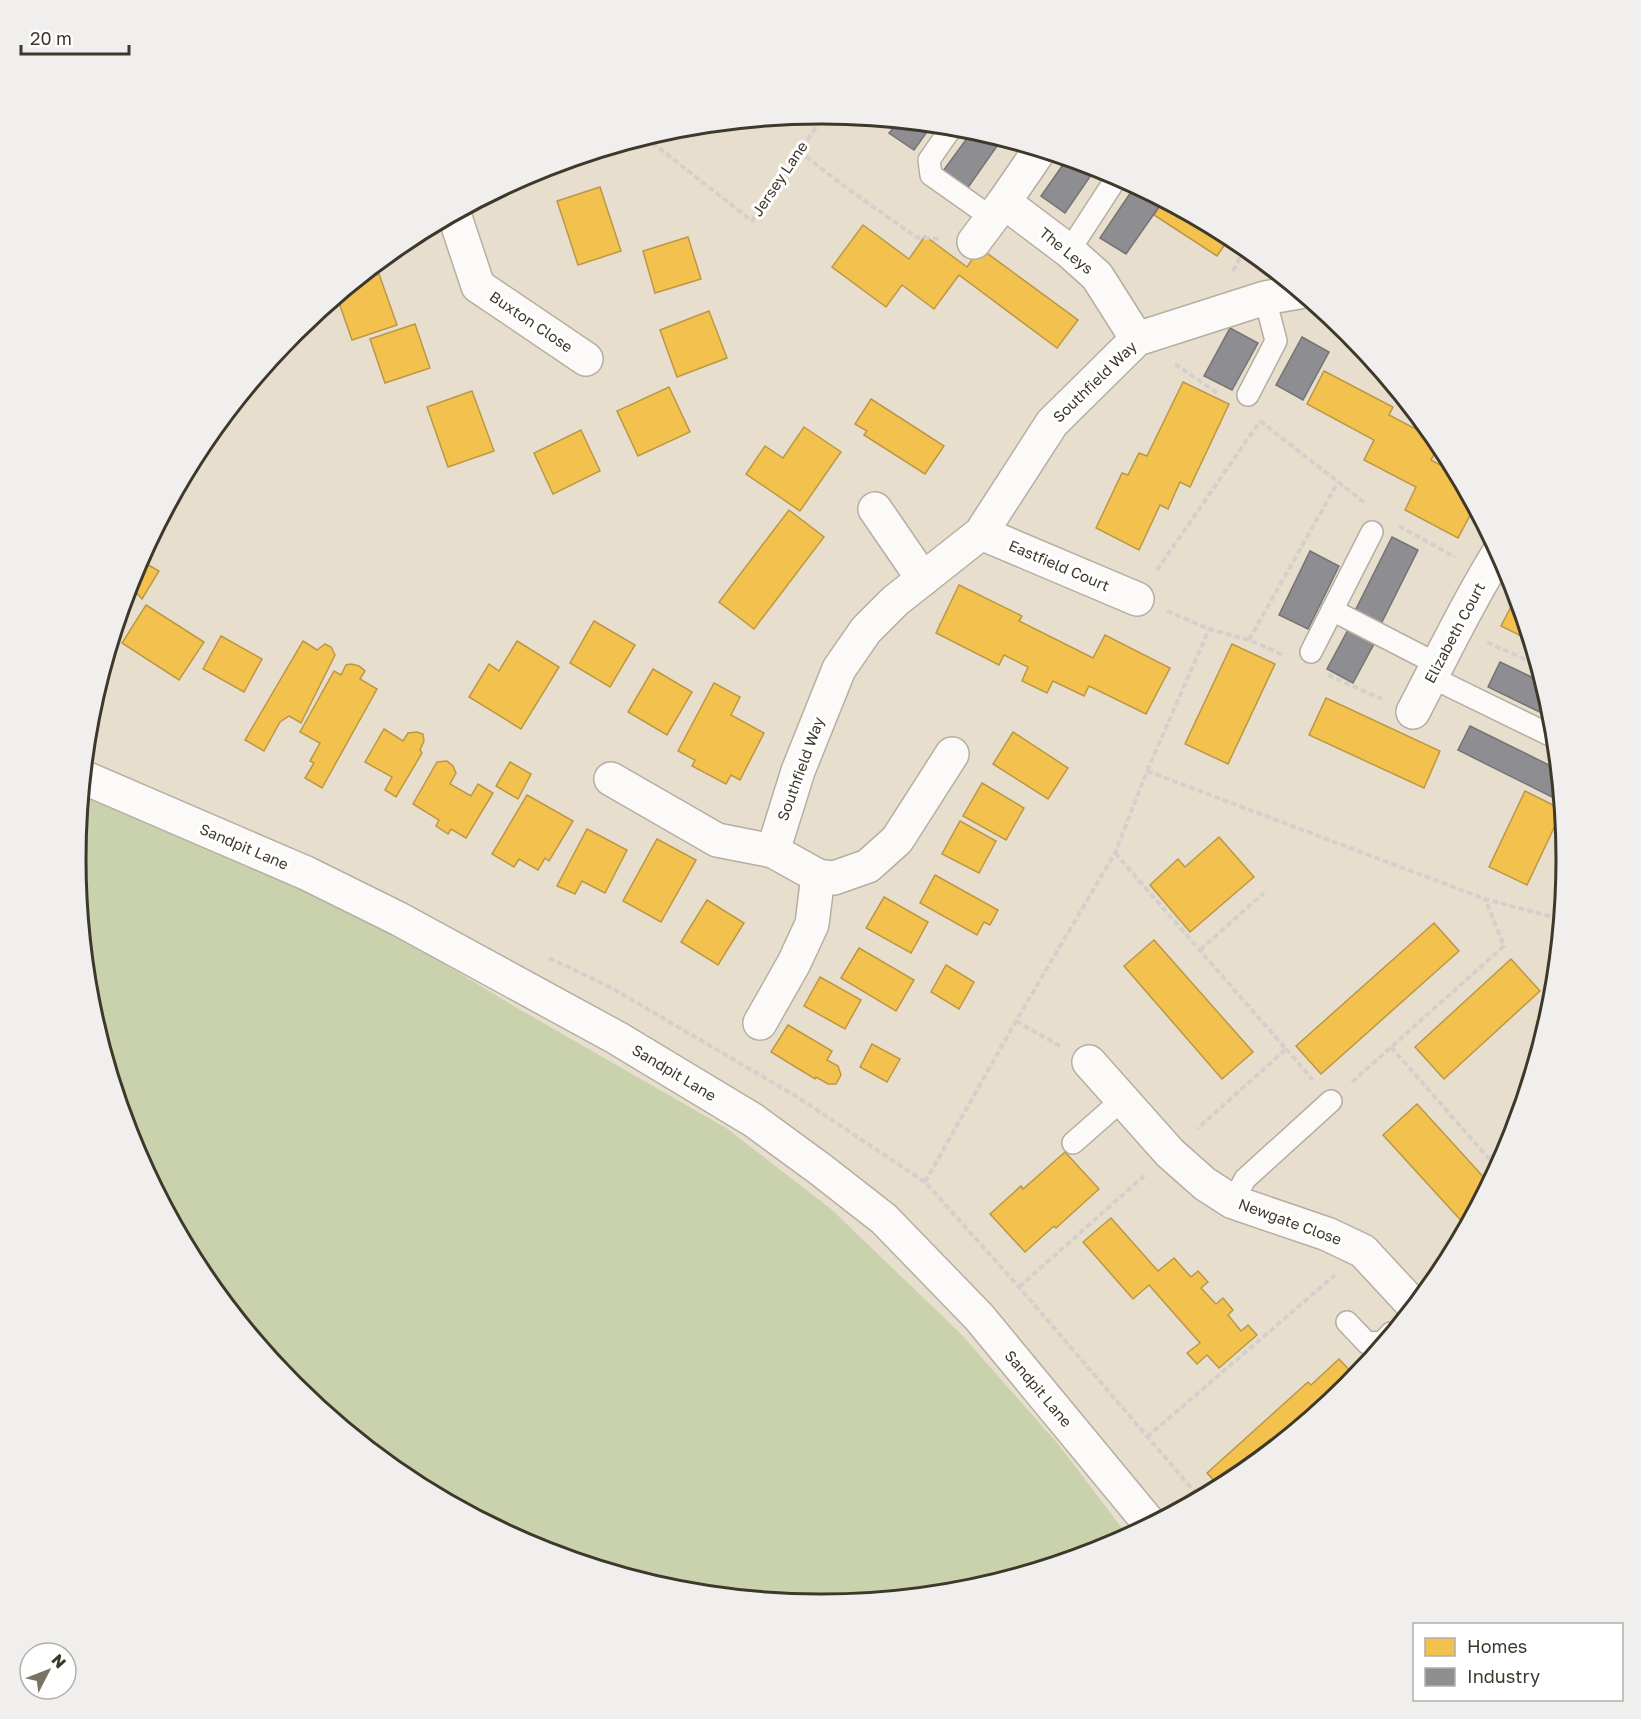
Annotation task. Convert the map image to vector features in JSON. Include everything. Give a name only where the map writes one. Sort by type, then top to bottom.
[{"type":"street","points":[[990,221],[1035,157]]},
{"type":"street","name":"Buxton Close","points":[[456,221],[478,286],[586,359]]},
{"type":"street","name":"The Leys","points":[[990,221],[1069,251],[1097,276],[1137,339]]},
{"type":"street","name":"Southfield Way","points":[[773,851],[798,771],[839,669],[866,630],[895,602],[981,533],[1052,423],[1137,339],[1265,298],[1289,294]]},
{"type":"street","points":[[875,509],[923,579]]},
{"type":"street","name":"Eastfield Court","points":[[981,533],[1137,599]]},
{"type":"street","name":"Elizabeth Court","points":[[1413,712],[1492,564]]},
{"type":"street","points":[[611,779],[717,840],[773,851],[818,876],[834,878],[868,866],[897,840],[952,754]]},
{"type":"street","name":"Sandpit Lane","points":[[90,780],[306,873],[399,919],[617,1038],[753,1120],[884,1219],[979,1317],[1146,1519]]},
{"type":"street","points":[[760,1023],[794,963],[812,924],[818,876]]},
{"type":"street","name":"Newgate Close","points":[[1089,1062],[1170,1153],[1205,1184],[1233,1202],[1327,1234],[1363,1251],[1409,1300]]},
{"type":"lane","points":[[946,136],[929,160],[931,175],[990,221]]},
{"type":"lane","points":[[1069,251],[1113,185]]},
{"type":"lane","points":[[1248,395],[1276,341],[1265,298]]},
{"type":"lane","points":[[1311,652],[1372,532]]},
{"type":"lane","points":[[1332,610],[1434,671],[1544,731]]},
{"type":"lane","points":[[1074,1143],[1123,1099]]},
{"type":"lane","points":[[1233,1202],[1245,1179],[1331,1101]]},
{"type":"lane","points":[[1347,1322],[1367,1343],[1375,1342]]},
{"type":"path","name":"Jersey Lane","points":[[654,144],[752,221],[818,124]]},
{"type":"path","points":[[799,151],[916,237],[990,221]]},
{"type":"path","points":[[1137,339],[1221,395]]},
{"type":"path","points":[[1254,416],[1371,508]]},
{"type":"path","points":[[1260,421],[1137,599],[1209,629],[1249,640],[1286,657]]},
{"type":"path","points":[[1249,640],[1338,482]]},
{"type":"path","points":[[1393,522],[1492,564]]},
{"type":"path","points":[[1457,628],[1527,661]]},
{"type":"path","points":[[925,1182],[1115,853],[1147,771],[1209,629]]},
{"type":"path","points":[[1326,674],[1413,712]]},
{"type":"path","points":[[1147,771],[1485,899],[1553,916]]},
{"type":"path","points":[[1115,853],[1331,1101],[1503,946],[1485,899]]},
{"type":"path","points":[[1200,950],[1264,893]]},
{"type":"path","points":[[1016,1021],[1089,1062]]},
{"type":"path","points":[[1390,1047],[1489,1159],[1494,1155]]},
{"type":"path","points":[[1019,1287],[1286,1049]]},
{"type":"path","points":[[1147,1437],[1363,1251]]},
{"type":"green space","points":[[89,796],[197,840],[380,925],[512,1005],[726,1128],[831,1209],[960,1333],[1058,1444],[1123,1529],[1057,1555],[1011,1569],[964,1580],[869,1593],[772,1593],[677,1580],[630,1569],[539,1539],[495,1519],[412,1471],[336,1412],[268,1344],[209,1268],[161,1185],[141,1141],[125,1096],[100,1003],[87,908]]},
{"type":"building: Homes","points":[[600,187],[621,251],[578,265],[557,201]]},
{"type":"building: Homes","points":[[1159,207],[1224,245],[1217,256],[1154,215]]},
{"type":"building: Homes","points":[[863,225],[909,259],[925,236],[967,267],[980,248],[1078,320],[1057,348],[959,275],[934,309],[902,285],[886,307],[832,267]]},
{"type":"building: Homes","points":[[688,237],[701,279],[655,293],[643,251]]},
{"type":"building: Homes","points":[[379,274],[397,325],[352,340],[339,304],[373,276]]},
{"type":"building: Homes","points":[[709,311],[727,358],[677,377],[660,330]]},
{"type":"building: Homes","points":[[415,324],[430,368],[385,383],[370,339]]},
{"type":"building: Homes","points":[[1324,371],[1393,407],[1389,415],[1416,429],[1434,454],[1431,460],[1441,465],[1470,516],[1458,538],[1405,510],[1416,487],[1364,460],[1374,440],[1307,404]]},
{"type":"building: Homes","points":[[1183,382],[1229,404],[1190,487],[1180,482],[1168,509],[1160,505],[1139,550],[1096,528],[1122,473],[1128,475],[1139,453],[1147,456]]},
{"type":"building: Homes","points":[[669,387],[690,432],[638,456],[617,411]]},
{"type":"building: Homes","points":[[472,391],[494,451],[448,467],[427,407]]},
{"type":"building: Homes","points":[[871,399],[944,446],[925,474],[864,435],[867,431],[855,424]]},
{"type":"building: Homes","points":[[804,427],[841,452],[800,511],[746,474],[765,446],[783,458]]},
{"type":"building: Homes","points":[[581,430],[600,471],[553,494],[534,453]]},
{"type":"building: Homes","points":[[789,510],[824,537],[754,629],[719,602]]},
{"type":"building: Homes","points":[[147,564],[159,571],[142,599],[136,592]]},
{"type":"building: Homes","points":[[959,585],[1022,616],[1019,621],[1093,658],[1105,635],[1170,668],[1146,714],[1089,686],[1084,696],[1053,681],[1047,693],[1022,681],[1028,667],[1004,655],[999,665],[936,633]]},
{"type":"building: Homes","points":[[146,605],[204,642],[179,680],[122,643]]},
{"type":"building: Homes","points":[[1511,608],[1520,635],[1501,626]]},
{"type":"building: Homes","points":[[594,621],[635,645],[610,687],[570,663]]},
{"type":"building: Homes","points":[[221,636],[262,659],[244,692],[203,669]]},
{"type":"building: Homes","points":[[303,641],[317,650],[325,644],[331,647],[335,655],[301,723],[289,716],[280,722],[264,751],[245,740]]},
{"type":"building: Homes","points":[[517,641],[559,667],[521,729],[469,697],[489,664],[499,671]]},
{"type":"building: Homes","points":[[1232,644],[1275,664],[1228,764],[1185,744]]},
{"type":"building: Homes","points":[[351,664],[365,671],[360,679],[377,689],[322,788],[305,778],[314,763],[310,761],[320,743],[300,732],[334,671],[341,675],[346,665]]},
{"type":"building: Homes","points":[[653,669],[692,692],[667,735],[628,712]]},
{"type":"building: Homes","points":[[714,683],[740,697],[731,715],[764,733],[740,780],[731,775],[726,784],[692,766],[695,760],[678,751]]},
{"type":"building: Homes","points":[[1326,698],[1440,751],[1424,788],[1309,735]]},
{"type":"building: Homes","points":[[384,729],[403,741],[408,733],[423,734],[424,741],[420,750],[422,753],[396,797],[385,790],[392,777],[365,762]]},
{"type":"building: Homes","points":[[1013,732],[1068,768],[1048,799],[993,764]]},
{"type":"building: Homes","points":[[447,761],[456,773],[450,784],[471,796],[478,784],[493,793],[466,838],[451,829],[448,834],[436,826],[439,820],[413,804],[437,762]]},
{"type":"building: Homes","points":[[510,762],[531,774],[518,799],[496,786]]},
{"type":"building: Homes","points":[[982,783],[1024,808],[1006,840],[963,816]]},
{"type":"building: Homes","points":[[1525,791],[1553,805],[1555,826],[1527,885],[1489,867]]},
{"type":"building: Homes","points":[[527,795],[573,821],[549,861],[545,858],[538,870],[519,859],[514,867],[492,854]]},
{"type":"building: Homes","points":[[960,821],[996,841],[979,873],[942,854]]},
{"type":"building: Homes","points":[[587,829],[627,850],[605,893],[582,881],[575,894],[557,886]]},
{"type":"building: Homes","points":[[1219,837],[1254,877],[1190,932],[1150,885],[1178,859],[1185,867]]},
{"type":"building: Homes","points":[[657,839],[696,860],[661,922],[623,901]]},
{"type":"building: Homes","points":[[935,875],[998,910],[990,925],[984,922],[977,935],[920,903]]},
{"type":"building: Homes","points":[[884,897],[928,922],[911,953],[866,928]]},
{"type":"building: Homes","points":[[707,900],[744,923],[718,965],[681,942]]},
{"type":"building: Homes","points":[[1434,923],[1459,951],[1321,1074],[1296,1046]]},
{"type":"building: Homes","points":[[1154,940],[1253,1052],[1222,1079],[1124,966]]},
{"type":"building: Homes","points":[[859,948],[914,980],[896,1011],[841,978]]},
{"type":"building: Homes","points":[[1511,959],[1540,991],[1444,1079],[1415,1047]]},
{"type":"building: Homes","points":[[946,965],[974,982],[959,1009],[931,992]]},
{"type":"building: Homes","points":[[820,977],[861,1000],[845,1029],[804,1006]]},
{"type":"building: Homes","points":[[788,1025],[832,1051],[827,1060],[838,1066],[841,1075],[836,1084],[828,1084],[816,1077],[815,1079],[771,1052]]},
{"type":"building: Homes","points":[[872,1044],[900,1059],[887,1082],[860,1067]]},
{"type":"building: Homes","points":[[1417,1104],[1484,1177],[1461,1220],[1383,1135]]},
{"type":"building: Homes","points":[[1065,1152],[1099,1189],[1056,1228],[1054,1226],[1025,1252],[990,1214],[1021,1186],[1023,1189]]},
{"type":"building: Homes","points":[[1111,1218],[1158,1271],[1174,1258],[1191,1277],[1198,1271],[1208,1282],[1201,1288],[1216,1304],[1223,1298],[1233,1310],[1228,1315],[1241,1331],[1248,1325],[1257,1335],[1219,1368],[1207,1355],[1197,1364],[1187,1353],[1200,1343],[1149,1285],[1133,1299],[1083,1242]]},
{"type":"building: Homes","points":[[1339,1359],[1349,1370],[1305,1412],[1268,1443],[1214,1480],[1207,1473],[1308,1382],[1311,1385]]},
{"type":"building: Industry","points":[[893,129],[926,133],[914,150],[889,133]]},
{"type":"building: Industry","points":[[966,139],[997,147],[967,189],[943,171]]},
{"type":"building: Industry","points":[[1062,166],[1091,176],[1065,213],[1041,196]]},
{"type":"building: Industry","points":[[1130,193],[1159,207],[1126,254],[1100,238]]},
{"type":"building: Industry","points":[[1230,328],[1258,343],[1232,390],[1204,376]]},
{"type":"building: Industry","points":[[1302,337],[1329,352],[1303,400],[1276,385]]},
{"type":"building: Industry","points":[[1392,537],[1418,550],[1381,624],[1355,611]]},
{"type":"building: Industry","points":[[1310,551],[1339,566],[1308,629],[1279,615]]},
{"type":"building: Industry","points":[[1349,628],[1375,642],[1353,683],[1327,669]]},
{"type":"building: Industry","points":[[1500,662],[1532,677],[1540,712],[1488,687]]},
{"type":"building: Industry","points":[[1470,726],[1549,765],[1553,797],[1458,750]]}]
